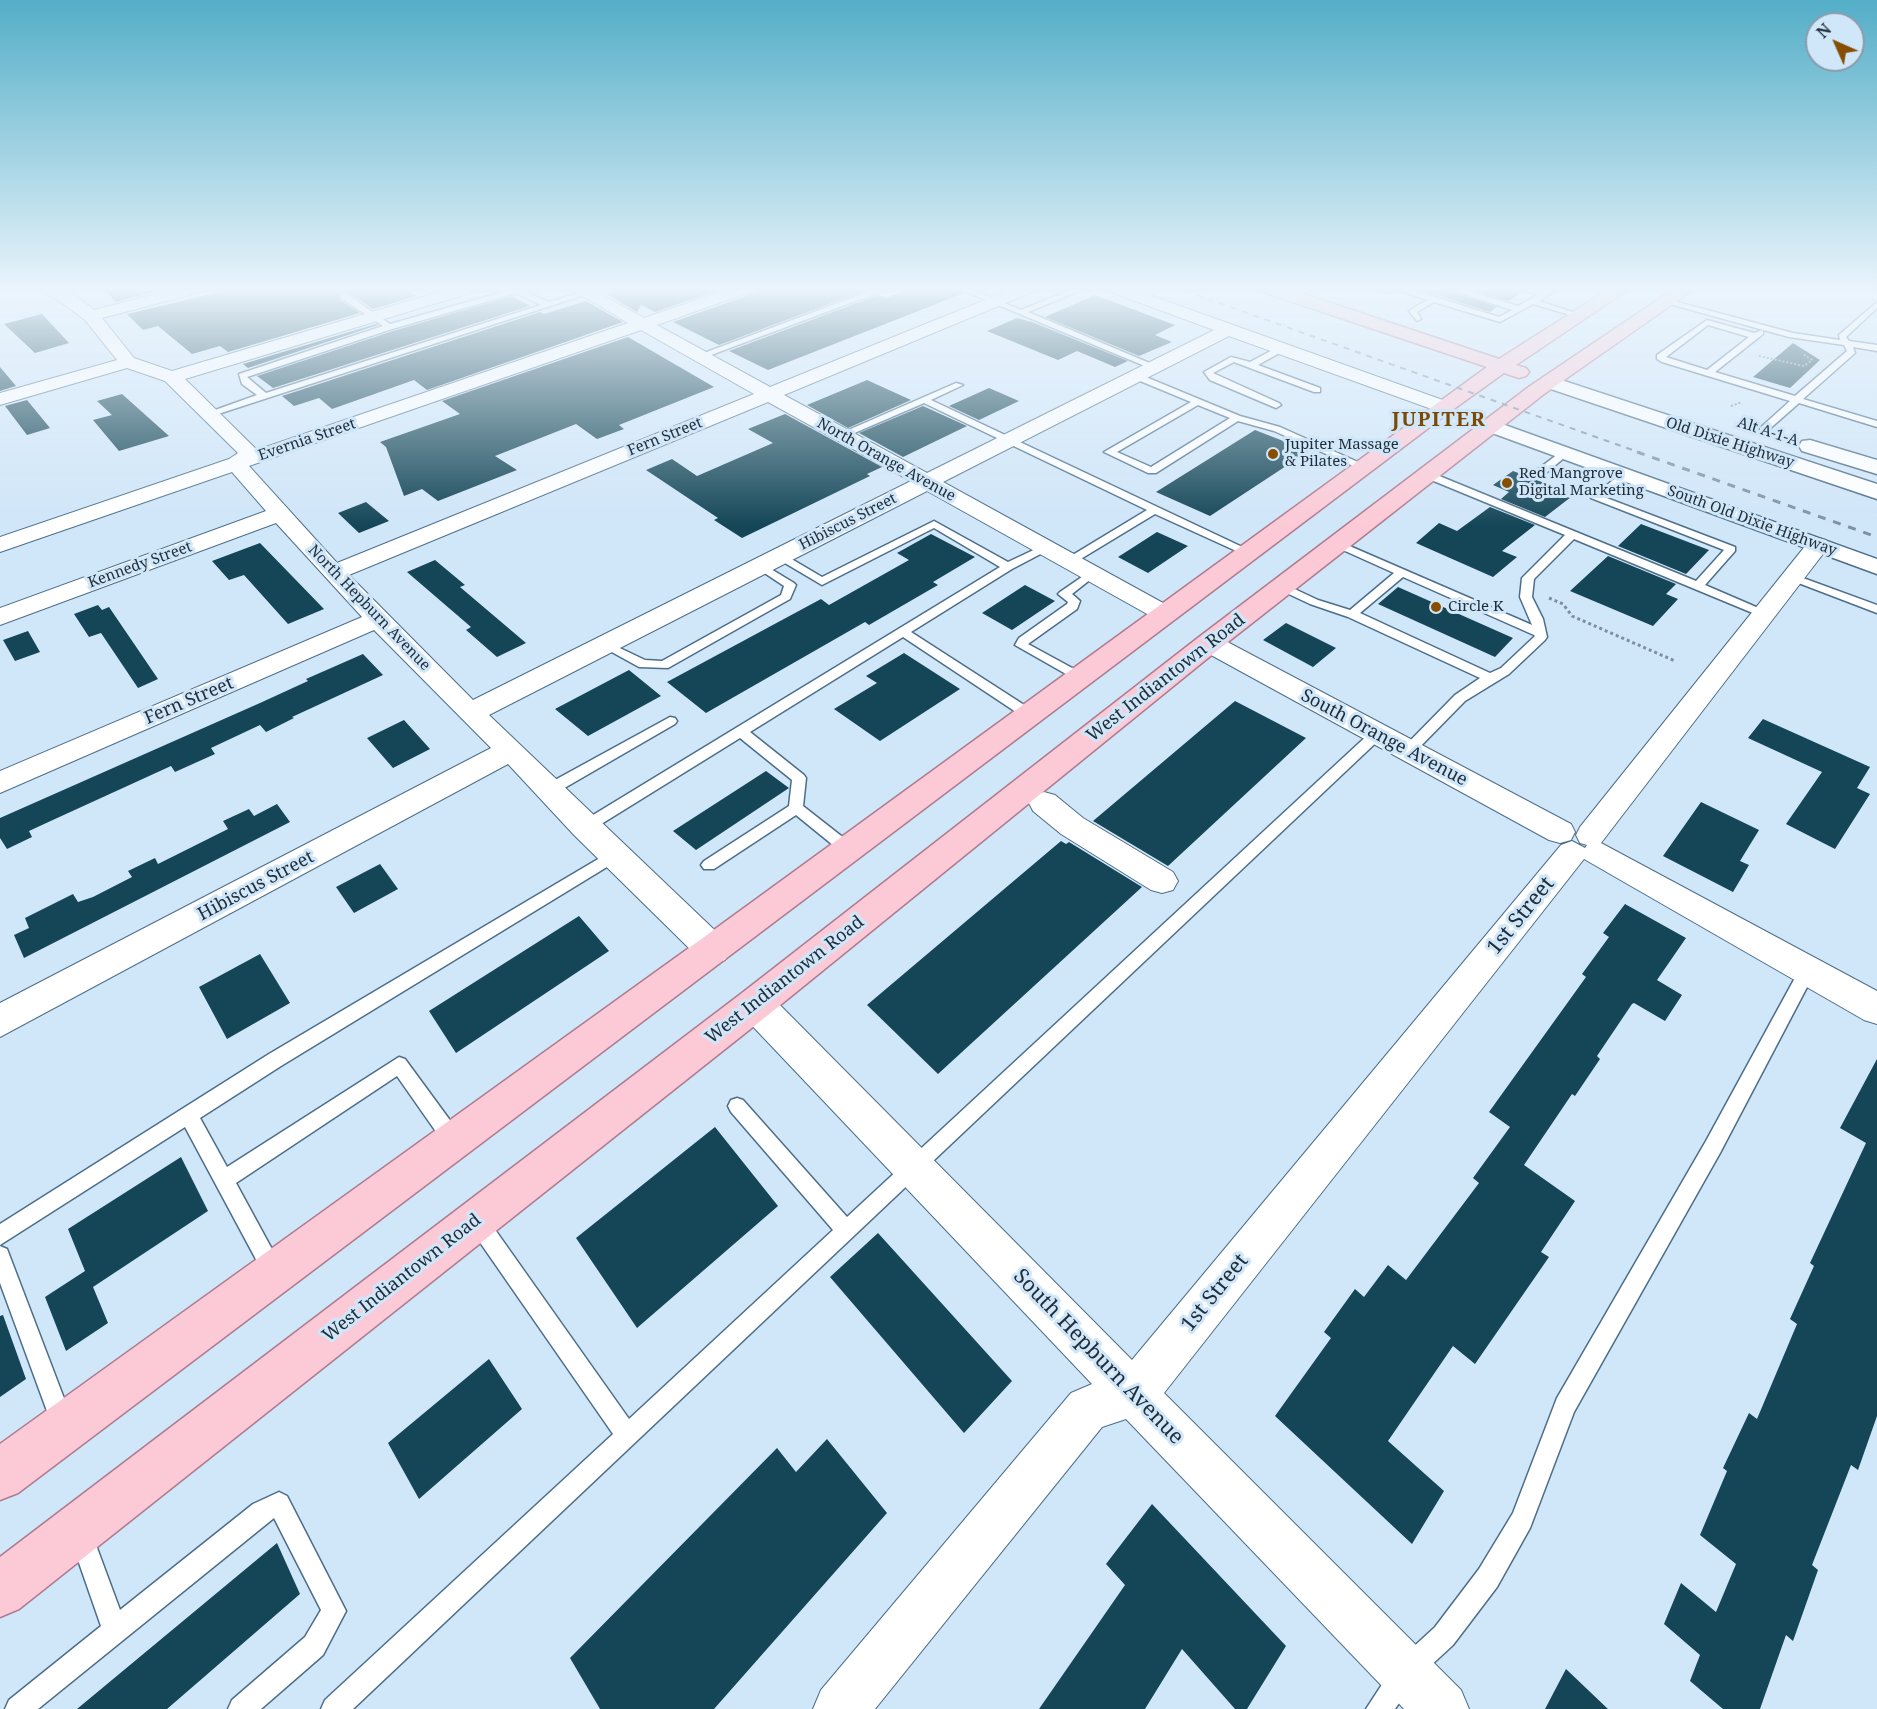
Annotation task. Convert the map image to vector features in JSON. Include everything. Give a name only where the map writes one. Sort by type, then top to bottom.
[{"type":"main road","points":[[0,1475],[849,850],[1500,367]]},
{"type":"main road","points":[[1520,367],[1552,368],[1599,378]]},
{"type":"main road","name":"West Indiantown Road","points":[[0,1590],[755,1004],[916,876],[1211,622],[1282,587],[1491,426],[1552,368]]},
{"type":"main road","name":"Old Dixie Highway","points":[[1552,368],[1877,492]]},
{"type":"main road","name":"Alt A-1-A","points":[[1741,423],[1877,467]]},
{"type":"main road","name":"South Old Dixie Highway","points":[[1491,426],[1877,567]]},
{"type":"main road","points":[[1211,622],[1231,589],[1316,525],[1332,508],[1332,490]]},
{"type":"main road","points":[[916,876],[946,834],[1047,747],[1162,659],[1165,649],[1166,614]]},
{"type":"street","points":[[0,399],[112,367]]},
{"type":"street","points":[[142,367],[172,377],[250,454],[236,464]]},
{"type":"street","points":[[172,377],[211,367]]},
{"type":"street","name":"Evernia Street","points":[[0,545],[518,367]]},
{"type":"street","name":"North Orange Avenue","points":[[720,367],[1166,614]]},
{"type":"street","name":"Fern Street","points":[[333,573],[836,367]]},
{"type":"street","name":"Hibiscus Street","points":[[470,713],[1153,367]]},
{"type":"street","points":[[1330,367],[1444,407]]},
{"type":"street","name":"North Hepburn Avenue","points":[[236,464],[333,573],[470,713],[511,750],[585,827],[713,950]]},
{"type":"street","name":"Kennedy Street","points":[[0,617],[280,514]]},
{"type":"street","name":"1st Street","points":[[1134,1394],[1818,545]]},
{"type":"street","name":"Fern Street","points":[[0,783],[378,619]]},
{"type":"street","name":"South Orange Avenue","points":[[1211,622],[1377,734],[1580,843],[1877,1008]]},
{"type":"street","name":"Hibiscus Street","points":[[0,1021],[511,750]]},
{"type":"street","points":[[1044,803],[1072,826],[1162,881]]},
{"type":"street","name":"South Hepburn Avenue","points":[[755,1004],[911,1167],[1442,1709]]},
{"type":"street","points":[[840,1709],[1087,1409],[1134,1394]]},
{"type":"lane","points":[[264,396],[245,382],[242,376],[266,367]]},
{"type":"lane","points":[[209,414],[355,367]]},
{"type":"lane","points":[[1136,367],[1199,401],[1237,418],[1277,429],[1364,467]]},
{"type":"lane","points":[[1218,367],[1208,372],[1213,378],[1276,405]]},
{"type":"lane","points":[[1256,367],[1317,390]]},
{"type":"lane","points":[[1688,367],[1877,424]]},
{"type":"lane","points":[[1708,374],[1717,367]]},
{"type":"lane","points":[[1764,430],[1834,367]]},
{"type":"lane","points":[[842,435],[959,384]]},
{"type":"lane","points":[[924,400],[1249,553]]},
{"type":"lane","points":[[1199,401],[1109,452],[1152,471],[1237,418]]},
{"type":"lane","points":[[1538,475],[1565,453]]},
{"type":"lane","points":[[1428,475],[1764,613]]},
{"type":"lane","points":[[1626,475],[1596,498],[1731,549],[1698,586]]},
{"type":"lane","points":[[1070,561],[1154,510]]},
{"type":"lane","points":[[770,561],[822,582],[926,526],[934,524],[1008,567]]},
{"type":"lane","points":[[1408,751],[1460,698],[1505,671],[1540,637],[1538,619],[1526,597],[1528,578],[1573,534]]},
{"type":"lane","points":[[1338,544],[1540,633]]},
{"type":"lane","points":[[585,827],[1008,567],[1046,548]]},
{"type":"lane","points":[[605,645],[643,664],[664,665],[786,597],[790,585],[770,561]]},
{"type":"lane","points":[[1353,614],[1402,572]]},
{"type":"lane","points":[[1080,678],[1021,645],[1023,640],[1073,606],[1074,601],[1064,594],[1092,573]]},
{"type":"lane","points":[[1792,577],[1877,609]]},
{"type":"lane","points":[[1282,587],[1314,602],[1353,614],[1490,678]]},
{"type":"lane","points":[[903,632],[1030,715]]},
{"type":"lane","points":[[549,790],[670,721]]},
{"type":"lane","points":[[741,731],[799,778],[796,808]]},
{"type":"lane","points":[[334,1709],[911,1167],[1377,734]]},
{"type":"lane","points":[[796,808],[849,850]]},
{"type":"lane","points":[[709,865],[796,808]]},
{"type":"lane","points":[[0,1235],[188,1115],[615,855]]},
{"type":"lane","points":[[1379,1709],[1405,1672],[1444,1636],[1488,1578],[1522,1520],[1565,1406],[1713,1147],[1808,970]]},
{"type":"lane","points":[[224,1180],[399,1065],[454,1141]]},
{"type":"lane","points":[[737,1106],[845,1229]]},
{"type":"lane","points":[[188,1115],[274,1273]]},
{"type":"lane","points":[[477,1220],[627,1435]]},
{"type":"lane","points":[[0,1256],[64,1428]]},
{"type":"lane","points":[[18,1709],[261,1512],[279,1504],[334,1611],[314,1646],[241,1709]]},
{"type":"lane","points":[[79,1529],[115,1630]]},
{"type":"path","points":[[1546,596],[1563,604],[1572,616],[1675,661]]},
{"type":"building","points":[[0,367],[16,386],[0,391]]},
{"type":"building","points":[[285,367],[340,367],[273,388],[257,376]]},
{"type":"building","points":[[372,367],[494,367],[427,390],[414,380],[332,409],[319,398],[294,406],[282,396]]},
{"type":"building","points":[[542,367],[679,367],[714,387],[619,425],[624,429],[597,439],[576,424],[495,456],[517,470],[438,501],[422,489],[404,496],[386,447],[380,442],[460,414],[442,401]]},
{"type":"building","points":[[761,367],[776,367],[768,370]]},
{"type":"building","points":[[1765,367],[1813,367],[1790,388],[1753,377]]},
{"type":"building","points":[[867,380],[911,400],[848,428],[807,405]]},
{"type":"building","points":[[989,388],[1019,401],[979,420],[949,406]]},
{"type":"building","points":[[122,394],[169,436],[119,451],[93,420],[112,415],[97,401]]},
{"type":"building","points":[[27,400],[50,428],[27,435],[5,406]]},
{"type":"building","points":[[923,406],[967,426],[903,457],[859,433]]},
{"type":"building","points":[[785,414],[882,467],[867,474],[870,476],[742,538],[714,520],[718,518],[646,470],[672,459],[697,476],[773,443],[748,429]]},
{"type":"building","points":[[1255,430],[1309,451],[1210,516],[1156,492]]},
{"type":"building","points":[[1513,471],[1568,492],[1565,495],[1571,497],[1545,517],[1501,499],[1509,492],[1493,485]]},
{"type":"building","points":[[366,502],[389,521],[359,533],[338,513]]},
{"type":"building","points":[[1490,507],[1535,525],[1502,551],[1517,557],[1493,577],[1416,543],[1439,523],[1457,531]]},
{"type":"building","points":[[1641,524],[1709,550],[1686,574],[1618,546]]},
{"type":"building","points":[[1157,532],[1188,546],[1148,573],[1118,557]]},
{"type":"building","points":[[931,534],[975,557],[933,582],[938,585],[869,625],[865,622],[706,713],[667,682],[821,599],[829,605],[909,560],[897,553]]},
{"type":"building","points":[[260,543],[324,609],[288,624],[244,575],[229,580],[212,561]]},
{"type":"building","points":[[1608,556],[1676,584],[1666,594],[1678,599],[1653,626],[1570,591]]},
{"type":"building","points":[[435,560],[465,585],[460,587],[526,643],[497,657],[466,630],[471,627],[407,572]]},
{"type":"building","points":[[1025,585],[1055,601],[1012,630],[982,613]]},
{"type":"building","points":[[1398,587],[1513,638],[1495,657],[1378,604]]},
{"type":"building","points":[[98,605],[102,610],[109,607],[158,679],[138,688],[101,633],[89,637],[74,614]]},
{"type":"building","points":[[1286,623],[1336,648],[1313,667],[1263,640]]},
{"type":"building","points":[[28,631],[40,652],[15,661],[3,640]]},
{"type":"building","points":[[904,653],[960,689],[880,741],[834,709],[877,683],[866,676]]},
{"type":"building","points":[[363,654],[383,675],[292,717],[294,718],[266,732],[260,725],[211,748],[215,754],[175,772],[171,766],[29,831],[32,837],[7,849],[0,838],[0,818],[260,703],[308,681],[306,679]]},
{"type":"building","points":[[629,670],[661,696],[588,736],[555,709]]},
{"type":"building","points":[[1235,701],[1306,738],[1168,866],[1093,821]]},
{"type":"building","points":[[1763,719],[1870,767],[1857,788],[1870,794],[1835,849],[1786,824],[1822,772],[1748,738]]},
{"type":"building","points":[[404,720],[430,749],[393,768],[367,738]]},
{"type":"building","points":[[766,771],[789,788],[696,850],[673,831]]},
{"type":"building","points":[[1701,802],[1759,830],[1740,861],[1749,865],[1733,892],[1663,856]]},
{"type":"building","points":[[277,804],[290,822],[24,958],[14,935],[29,928],[25,918],[73,894],[78,902],[93,897],[132,877],[128,871],[155,858],[158,864],[228,829],[223,821],[249,809],[254,816]]},
{"type":"building","points":[[1061,841],[1066,844],[1069,842],[1142,887],[938,1074],[867,1005]]},
{"type":"building","points":[[380,864],[398,889],[354,913],[336,887]]},
{"type":"building","points":[[1625,904],[1686,938],[1657,980],[1682,995],[1665,1021],[1634,1003],[1632,1004],[1597,1056],[1600,1059],[1575,1096],[1572,1094],[1524,1165],[1575,1201],[1541,1252],[1549,1257],[1475,1364],[1453,1346],[1388,1441],[1444,1491],[1412,1544],[1275,1416],[1331,1338],[1324,1332],[1355,1289],[1364,1297],[1388,1265],[1406,1280],[1479,1183],[1473,1178],[1510,1127],[1489,1112],[1586,977],[1582,974],[1609,937],[1603,933]]},
{"type":"building","points":[[579,916],[609,951],[456,1053],[429,1011]]},
{"type":"building","points":[[260,954],[290,1003],[227,1039],[199,987]]},
{"type":"building","points":[[1877,1059],[1877,1416],[1858,1470],[1851,1465],[1812,1565],[1818,1570],[1793,1641],[1786,1635],[1760,1709],[1723,1709],[1690,1681],[1700,1655],[1664,1624],[1681,1583],[1716,1612],[1736,1564],[1700,1535],[1727,1471],[1723,1468],[1749,1413],[1757,1419],[1797,1324],[1790,1319],[1814,1266],[1810,1263],[1866,1143],[1840,1128]]},
{"type":"building","points":[[715,1127],[778,1206],[637,1328],[576,1238]]},
{"type":"building","points":[[181,1157],[208,1211],[93,1287],[108,1323],[66,1351],[45,1297],[85,1271],[68,1229]]},
{"type":"building","points":[[878,1233],[1012,1381],[964,1433],[830,1277]]},
{"type":"building","points":[[3,1315],[26,1379],[0,1397],[0,1316]]},
{"type":"building","points":[[489,1359],[522,1409],[419,1499],[388,1443]]},
{"type":"building","points":[[827,1439],[887,1513],[714,1709],[600,1709],[570,1658],[777,1448],[796,1472]]},
{"type":"building","points":[[1152,1504],[1286,1646],[1247,1709],[1235,1709],[1182,1649],[1145,1709],[1039,1709],[1125,1585],[1106,1564]]},
{"type":"building","points":[[277,1543],[300,1594],[167,1709],[77,1709]]},
{"type":"building","points":[[1566,1669],[1608,1709],[1545,1709]]},
{"type":"railway","points":[[1398,367],[1641,453]]},
{"type":"railway","points":[[1637,452],[1877,537]]},
{"type":"place","name":"Jupiter Massage & Pilates","points":[[1273,454]]},
{"type":"place","name":"Red Mangrove Digital Marketing","points":[[1507,483]]},
{"type":"place","name":"Circle K","points":[[1436,607]]},
{"type":"district","name":"JUPITER","points":[[1439,420]]}]
